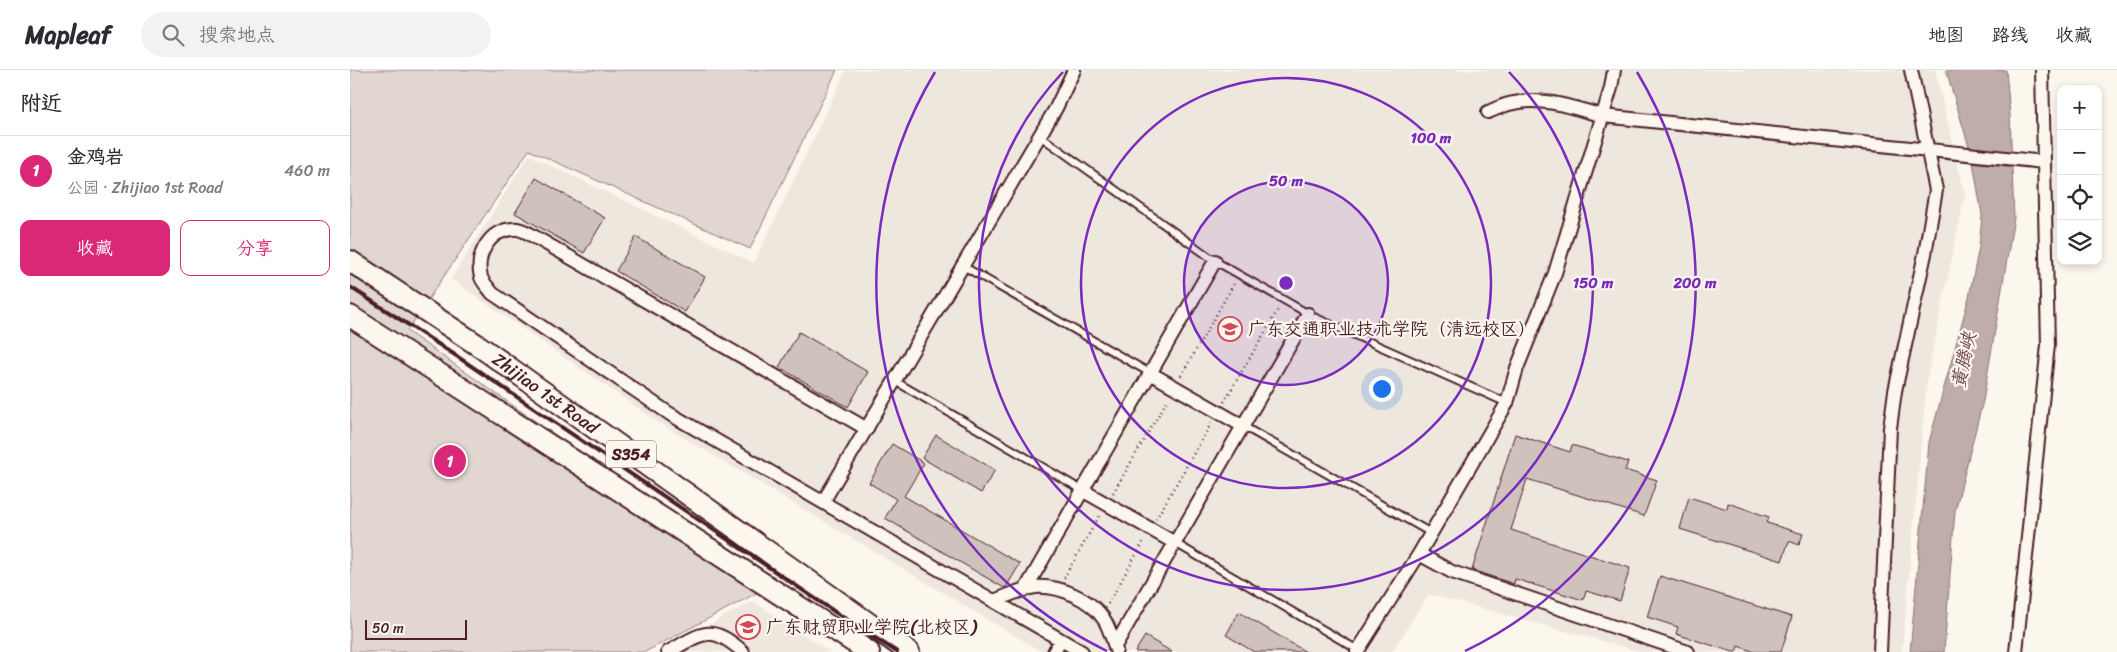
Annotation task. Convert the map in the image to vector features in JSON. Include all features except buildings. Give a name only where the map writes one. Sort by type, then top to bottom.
[{"type":"main road","name":"Zhijiao 1st Road","points":[[350,261],[479,346],[909,652]]},
{"type":"main road","name":"S354","points":[[350,316],[869,652]]},
{"type":"street","points":[[824,502],[1040,136],[1074,70]]},
{"type":"street","points":[[1358,651],[1419,554],[1507,403],[1517,368],[1555,273],[1614,70]]},
{"type":"street","points":[[1880,652],[1890,428],[1895,391],[1926,254],[1936,190],[1911,70]]},
{"type":"street","points":[[2016,652],[2048,345],[2042,70]]},
{"type":"street","points":[[1488,112],[1512,103],[1528,100],[1551,102],[1602,116],[2044,162]]},
{"type":"street","points":[[867,429],[528,233],[516,228],[502,231],[486,242],[480,258],[481,278],[492,293],[670,414],[1082,652]]},
{"type":"street","points":[[1025,590],[1214,260]]},
{"type":"street","points":[[1116,649],[1174,543],[1308,314]]},
{"type":"street","points":[[1150,373],[1243,426]]},
{"type":"street","points":[[1082,490],[1174,543]]},
{"type":"street","points":[[1419,554],[1452,572],[1688,652]]},
{"type":"street","points":[[994,601],[1034,587],[1057,590],[1080,598],[1093,607],[1104,620],[1116,649]]},
{"type":"street","points":[[668,652],[707,632],[720,635],[743,652]]},
{"type":"street","points":[[1054,652],[1061,640]]},
{"type":"lane","points":[[1040,136],[1214,260],[1239,275],[1308,314],[1507,403]]},
{"type":"lane","points":[[963,266],[1150,373]]},
{"type":"lane","points":[[895,381],[1082,490]]},
{"type":"lane","points":[[1243,426],[1431,533]]},
{"type":"lane","points":[[1174,543],[1358,651]]},
{"type":"path","points":[[1057,590],[1239,275]]},
{"type":"path","points":[[1101,616],[1283,300]]},
{"type":"shaded area","points":[[350,70],[837,70],[750,249],[529,150],[407,331],[770,586],[645,652],[350,652]]},
{"type":"shaded area","name":"广东交通职业技术学院（清远校区）","points":[[846,70],[1935,70],[1965,194],[1927,378],[1902,652],[1642,652],[1429,594],[1392,652],[1042,652],[661,424],[451,279],[529,155],[754,263]]},
{"type":"shaded area","name":"广东财贸职业学院(北校区)","points":[[753,601],[830,652],[659,652]]},
{"type":"water","name":"黄腾峡","points":[[1946,70],[2006,70],[2010,115],[2014,218],[1983,401],[1955,511],[1944,652],[1910,652],[1929,442],[1969,297],[1979,247],[1982,215],[1972,157]]},
{"type":"railway","points":[[350,287],[455,355],[897,652]]},
{"type":"place","name":"广东交通职业技术学院（清远校区）","points":[[1230,329]]},
{"type":"place","name":"金鸡岩","points":[[450,461]]},
{"type":"place","name":"广东财贸职业学院(北校区)","points":[[748,627]]}]
